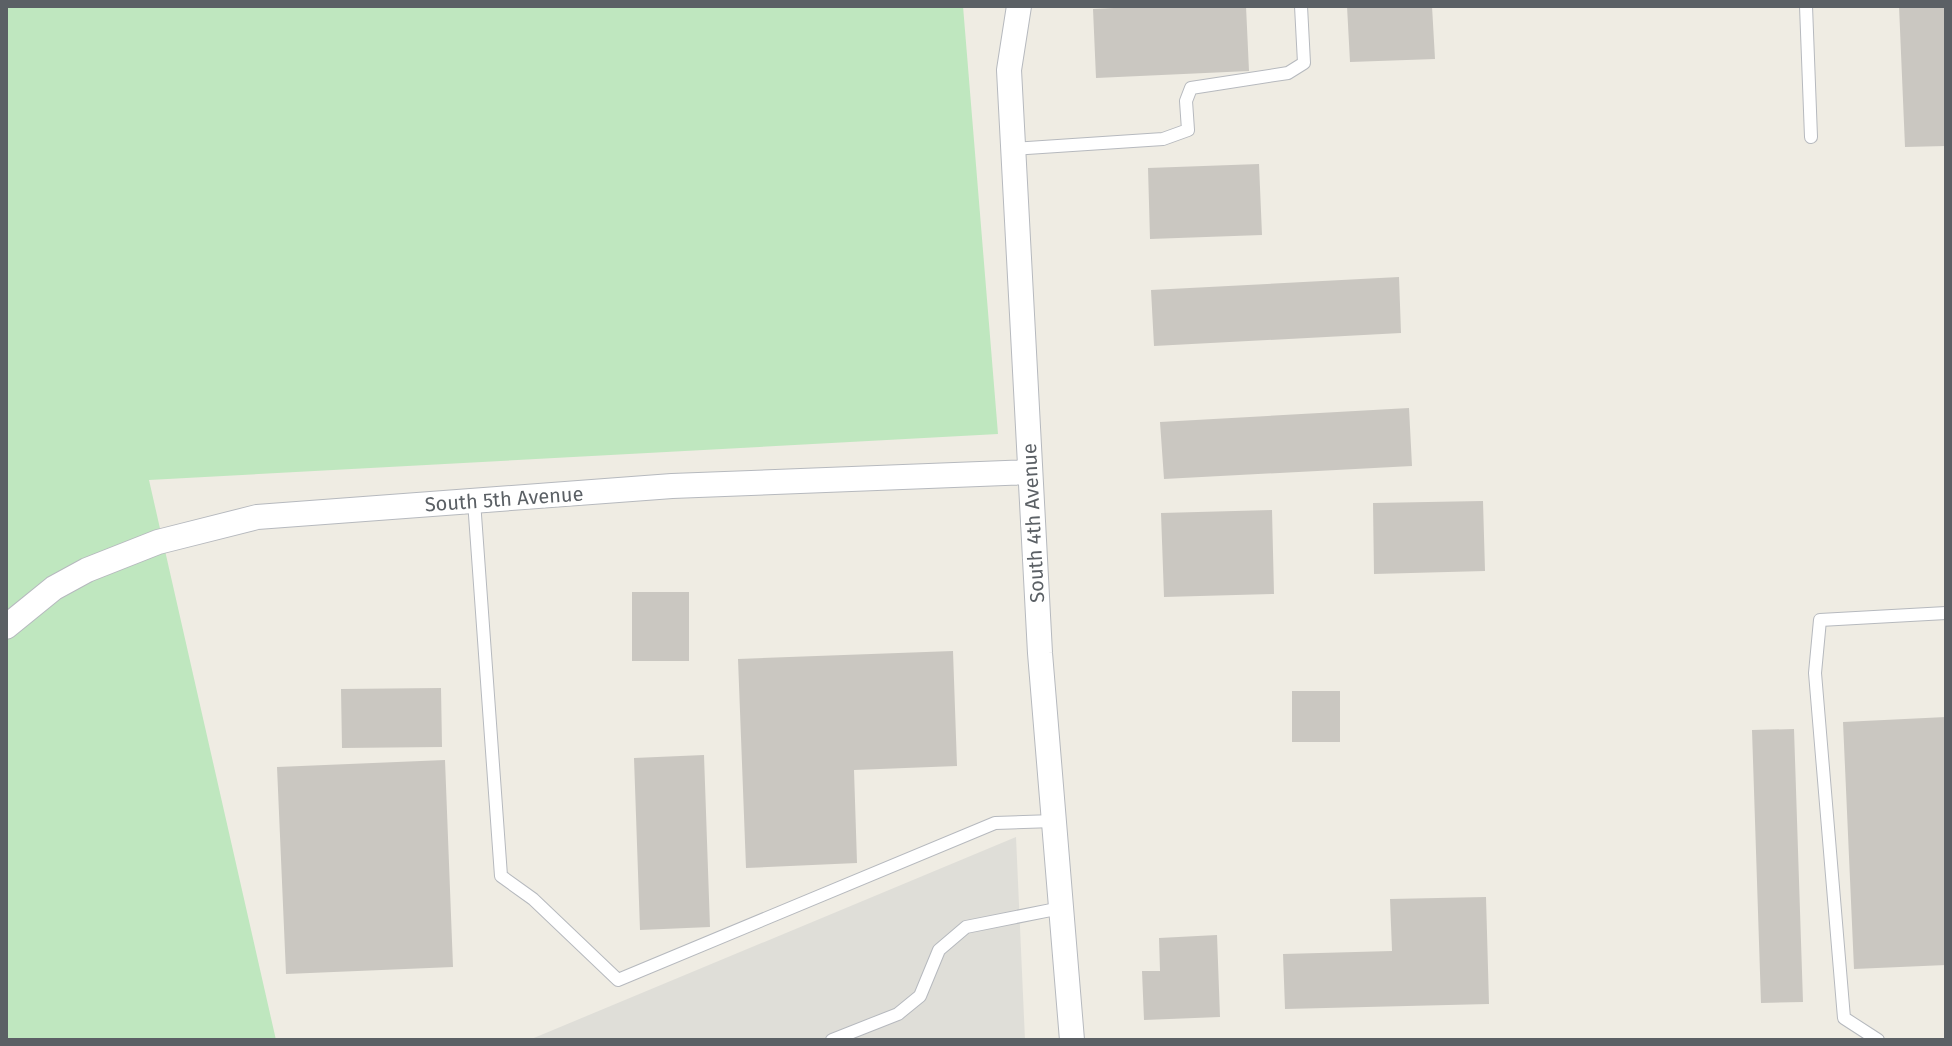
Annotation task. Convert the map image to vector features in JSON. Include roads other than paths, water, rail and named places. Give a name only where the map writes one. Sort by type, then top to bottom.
[{"type":"street","name":"South 4th Avenue","points":[[1019,6],[1009,70],[1013,149],[1030,472],[1072,1040]]},
{"type":"street","name":"South 5th Avenue","points":[[6,627],[54,588],[158,542],[257,517],[672,486],[1030,472]]},
{"type":"lane","points":[[1013,149],[1163,139],[1188,130],[1186,101],[1191,88],[1288,73],[1304,63],[1301,6]]},
{"type":"lane","points":[[1806,6],[1811,137]]},
{"type":"lane","points":[[474,501],[501,876],[533,899],[618,980],[995,823],[1054,821]]},
{"type":"lane","points":[[1878,1040],[1844,1018],[1815,673],[1820,620],[1946,613]]},
{"type":"lane","points":[[832,1040],[898,1014],[920,996],[939,950],[966,927],[1061,908]]}]
